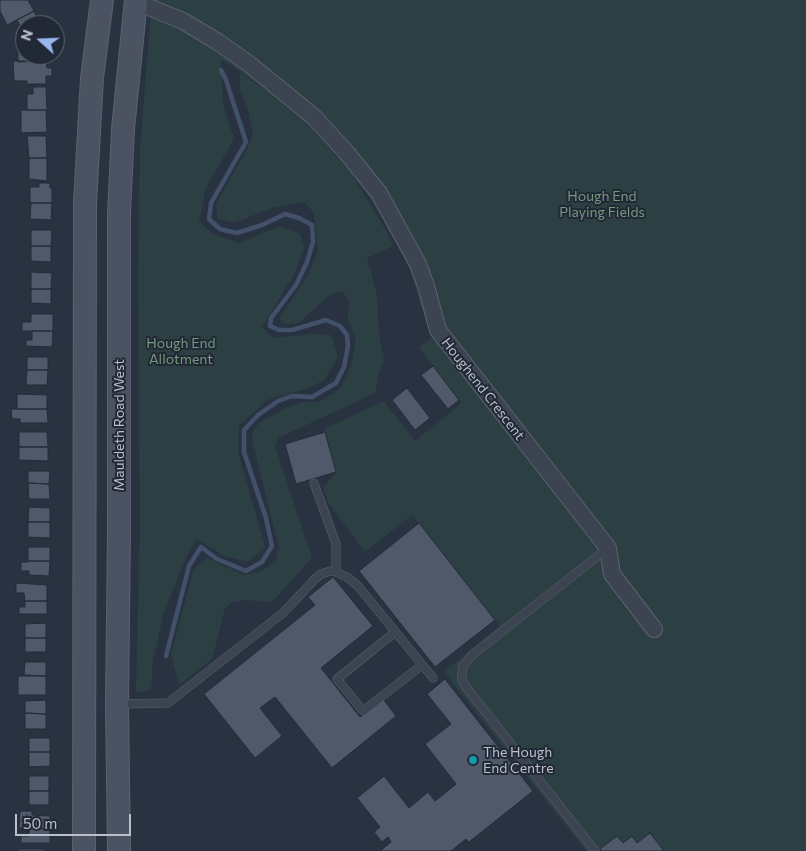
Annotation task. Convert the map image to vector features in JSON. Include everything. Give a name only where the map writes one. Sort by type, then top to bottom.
[{"type":"street","points":[[84,851],[85,204],[92,78],[102,0]]},
{"type":"street","name":"Houghend Crescent","points":[[136,1],[183,21],[218,42],[314,117],[346,152],[379,193],[418,264],[438,330],[608,548],[612,574],[654,629]]},
{"type":"street","name":"Mauldeth Road West","points":[[119,851],[117,704],[120,214],[123,129],[136,1]]},
{"type":"lane","points":[[314,483],[336,544],[336,572]]},
{"type":"lane","points":[[595,851],[466,686],[462,680],[462,673],[463,666],[472,654],[608,548]]},
{"type":"lane","points":[[117,704],[168,703],[283,613],[321,574],[330,571],[346,577],[358,586],[433,678]]},
{"type":"lane","points":[[395,632],[338,679],[363,711],[422,665]]},
{"type":"green space","name":"Hough End Playing Fields","points":[[152,0],[806,0],[806,851],[586,851],[448,677],[445,671],[500,626],[412,515],[365,552],[328,502],[323,488],[336,472],[324,429],[384,401],[415,441],[462,403],[419,348],[431,338],[410,269],[354,172],[308,120],[279,96],[222,60],[223,104],[234,139],[206,188],[199,222],[215,235],[239,243],[280,226],[300,234],[304,247],[296,271],[262,327],[274,338],[310,334],[331,335],[338,356],[324,380],[309,388],[267,400],[239,426],[238,452],[265,547],[248,562],[224,556],[197,539],[186,557],[164,613],[153,659],[151,690],[136,693],[140,528],[138,281],[140,150]]},
{"type":"green space","points":[[240,72],[275,96],[306,121],[351,173],[387,232],[393,246],[367,258],[377,295],[379,335],[384,360],[378,376],[375,393],[278,438],[275,446],[312,558],[272,602],[244,600],[233,602],[225,608],[212,659],[179,685],[171,655],[194,568],[207,558],[244,575],[259,572],[276,562],[279,547],[253,444],[252,432],[260,422],[286,408],[303,402],[319,402],[340,389],[352,363],[356,339],[348,320],[349,300],[342,291],[328,296],[299,323],[287,324],[279,319],[308,275],[318,251],[314,213],[304,202],[272,208],[234,223],[218,218],[216,204],[253,135],[248,110],[240,91]]},
{"type":"building","points":[[0,0],[28,0],[34,11],[26,15],[15,15],[15,21],[7,25],[0,11]]},
{"type":"building","points":[[34,11],[36,15],[26,15]]},
{"type":"building","points":[[13,61],[15,61],[15,65],[47,65],[47,68],[52,68],[52,76],[46,76],[46,84],[27,84],[27,81],[14,81]]},
{"type":"building","points":[[33,87],[46,87],[47,110],[27,110],[27,94],[33,94]]},
{"type":"building","points":[[21,110],[46,110],[47,132],[21,133]]},
{"type":"building","points":[[27,136],[46,136],[47,158],[29,158]]},
{"type":"building","points":[[29,158],[47,158],[47,181],[29,179]]},
{"type":"building","points":[[39,183],[50,183],[52,203],[30,203],[30,187],[39,187]]},
{"type":"building","points":[[31,203],[52,203],[51,220],[30,219]]},
{"type":"building","points":[[31,230],[52,230],[51,246],[31,246]]},
{"type":"building","points":[[31,246],[51,246],[51,262],[31,261]]},
{"type":"building","points":[[31,272],[52,273],[51,289],[31,289]]},
{"type":"building","points":[[31,289],[51,289],[51,304],[31,303]]},
{"type":"building","points":[[31,314],[53,314],[53,331],[22,331],[22,322],[31,322]]},
{"type":"building","points":[[32,331],[53,331],[52,347],[26,346],[26,340],[32,340]]},
{"type":"building","points":[[27,357],[48,357],[48,370],[27,370]]},
{"type":"building","points":[[433,366],[459,400],[448,409],[421,375]]},
{"type":"building","points":[[27,370],[48,370],[47,385],[26,385]]},
{"type":"building","points":[[407,388],[430,418],[415,430],[392,400]]},
{"type":"building","points":[[17,394],[47,395],[47,409],[17,409]]},
{"type":"building","points":[[11,409],[47,409],[48,423],[20,423],[20,419],[12,419]]},
{"type":"building","points":[[19,432],[47,432],[48,447],[19,447]]},
{"type":"building","points":[[325,432],[336,472],[296,484],[285,444]]},
{"type":"building","points":[[19,447],[48,447],[48,461],[19,460]]},
{"type":"building","points":[[28,471],[50,471],[49,484],[28,483]]},
{"type":"building","points":[[28,483],[49,484],[50,499],[29,499]]},
{"type":"building","points":[[29,507],[50,508],[50,522],[28,522]]},
{"type":"building","points":[[28,522],[50,522],[50,538],[28,537]]},
{"type":"building","points":[[419,523],[495,620],[435,667],[359,571]]},
{"type":"building","points":[[28,547],[50,547],[50,561],[28,561]]},
{"type":"building","points":[[50,561],[49,576],[29,575],[29,571],[21,571],[21,562]]},
{"type":"building","points":[[333,577],[373,626],[321,668],[360,717],[383,699],[396,716],[332,768],[275,697],[260,708],[282,736],[255,758],[204,694],[315,605],[308,597]]},
{"type":"building","points":[[16,583],[47,585],[47,601],[25,601],[24,593],[16,593]]},
{"type":"building","points":[[25,601],[47,601],[47,614],[19,614],[19,607],[25,607]]},
{"type":"building","points":[[46,623],[46,638],[25,638],[25,624]]},
{"type":"building","points":[[25,638],[46,638],[46,652],[25,652]]},
{"type":"building","points":[[25,662],[46,662],[46,676],[24,675]]},
{"type":"building","points":[[18,676],[46,676],[46,695],[18,695]]},
{"type":"building","name":"The Hough End Centre","points":[[445,679],[533,791],[469,842],[466,839],[451,851],[380,851],[391,842],[388,837],[382,842],[374,832],[380,827],[357,798],[384,776],[409,808],[428,792],[435,801],[456,784],[425,744],[451,724],[427,694]]},
{"type":"building","points":[[46,700],[46,714],[25,713],[25,701]]},
{"type":"building","points":[[25,713],[46,714],[46,729],[25,729]]},
{"type":"building","points":[[29,738],[50,738],[50,752],[29,752]]},
{"type":"building","points":[[29,752],[50,752],[50,766],[29,767]]},
{"type":"building","points":[[29,776],[49,776],[49,791],[29,791]]},
{"type":"building","points":[[29,791],[49,791],[49,805],[29,805]]},
{"type":"building","points":[[20,811],[32,811],[32,815],[50,816],[50,829],[19,828]]},
{"type":"building","points":[[29,828],[50,829],[50,843],[21,843],[21,836],[29,836]]},
{"type":"building","points":[[650,833],[664,851],[602,851],[600,849],[617,836],[623,843],[632,836],[637,843]]},
{"type":"building","points":[[18,849],[45,849],[45,851],[18,851]]},
{"type":"waterway","points":[[166,656],[189,566],[201,547],[217,559],[246,571],[262,562],[272,546],[266,518],[244,452],[244,430],[258,415],[278,401],[292,396],[312,397],[336,383],[344,367],[348,346],[347,335],[340,326],[326,320],[292,330],[279,330],[270,326],[271,318],[296,285],[307,262],[313,242],[312,225],[299,218],[285,214],[262,225],[237,233],[220,229],[209,219],[211,203],[246,142],[221,70]]},
{"type":"place","name":"The Hough End Centre","points":[[473,760]]},
{"type":"park label","name":"Hough End Allotment","points":[[181,352]]}]
